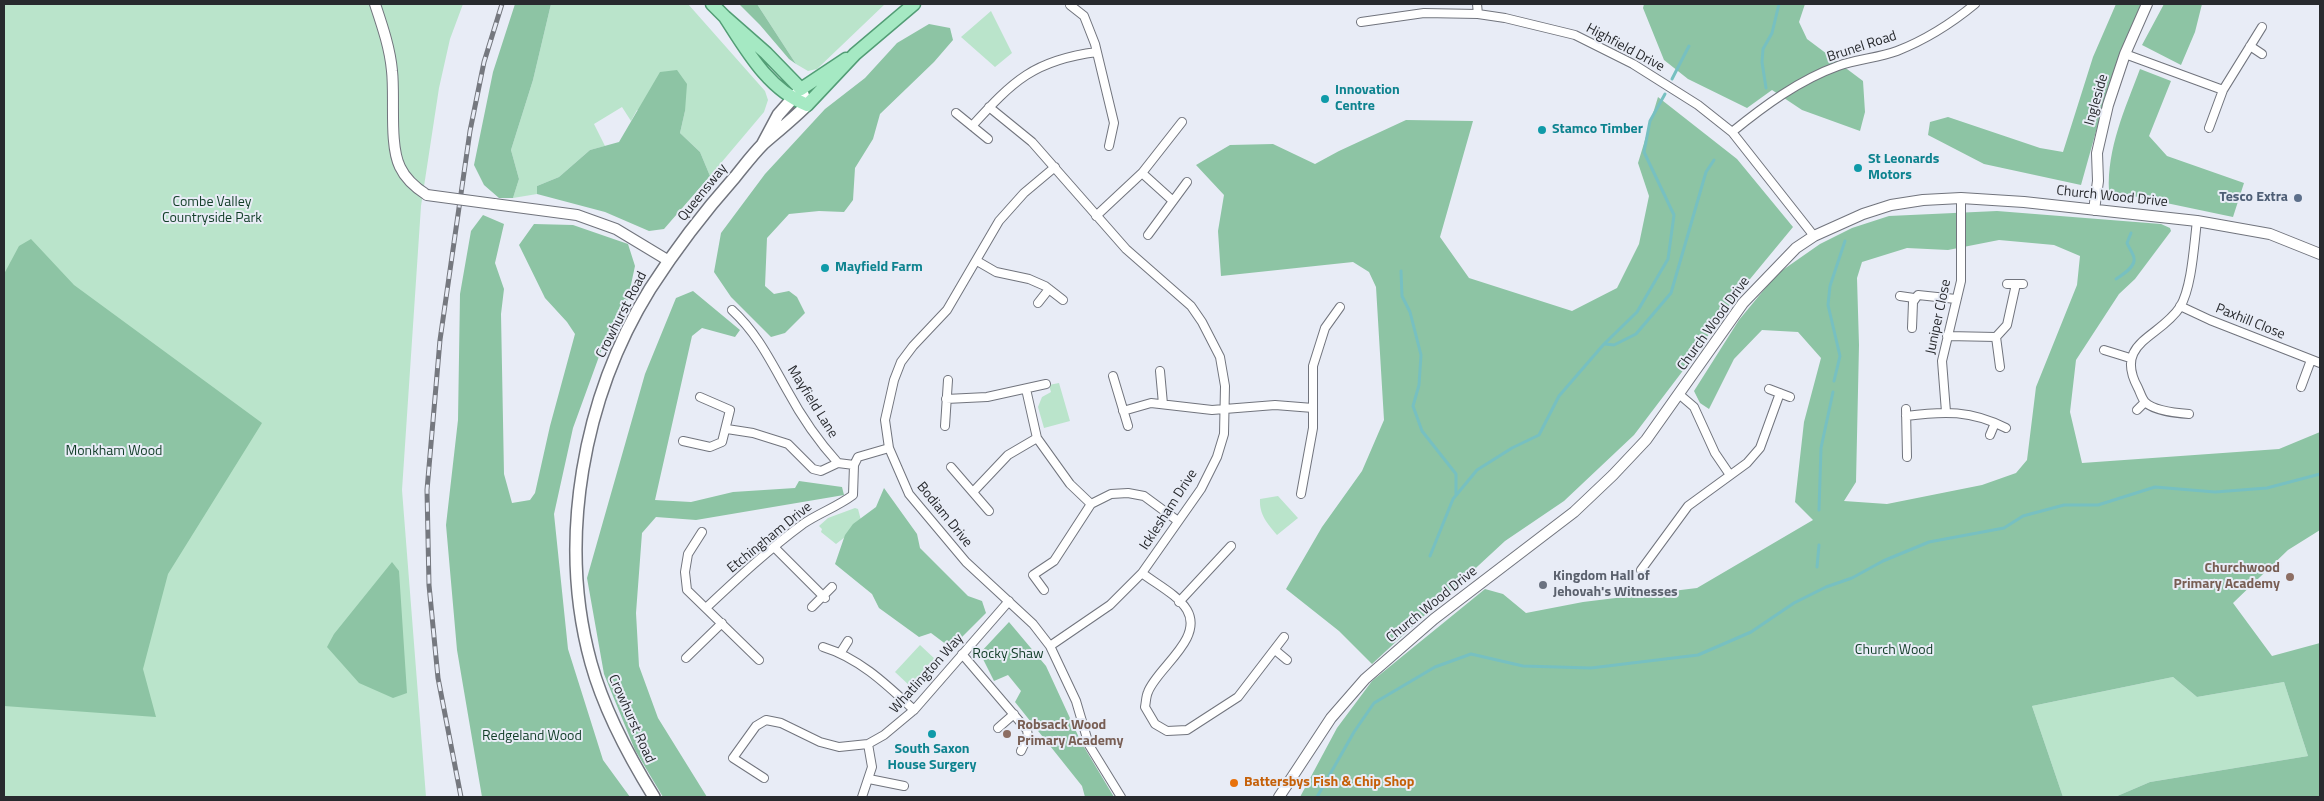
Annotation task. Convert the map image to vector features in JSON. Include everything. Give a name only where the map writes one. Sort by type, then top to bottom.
[{"type":"main road","points":[[712,4],[724,17],[766,53],[801,89],[807,105]]},
{"type":"main road","name":"Queensway","points":[[762,145],[807,105],[855,54],[914,4]]},
{"type":"main road","points":[[724,17],[767,77],[791,98],[807,105]]},
{"type":"main road","name":"Queensway","points":[[669,261],[762,145],[791,98],[801,89],[855,54]]},
{"type":"main road","name":"Crowhurst Road","points":[[654,797],[619,734],[591,664],[580,602],[577,546],[579,502],[585,459],[604,389],[638,310],[669,261]]},
{"type":"street","points":[[374,4],[387,44],[392,70],[394,132],[400,166],[412,184],[427,196],[577,215],[616,229],[669,261]]},
{"type":"street","points":[[1477,4],[1478,14]]},
{"type":"street","name":"Brunel Road","points":[[1732,132],[1762,107],[1806,81],[1839,66],[1898,50],[1957,19],[1975,4]]},
{"type":"street","name":"Ingleside","points":[[2094,210],[2098,181],[2097,153],[2108,105],[2125,54],[2147,4]]},
{"type":"street","points":[[1070,5],[1084,16],[1098,52],[1114,123],[1108,146]]},
{"type":"street","name":"Highfield Drive","points":[[1361,22],[1424,13],[1478,14],[1505,18],[1575,35],[1633,64],[1698,105],[1732,132],[1814,236]]},
{"type":"street","points":[[2209,128],[2222,90],[2262,27]]},
{"type":"street","points":[[2250,46],[2262,54]]},
{"type":"street","points":[[972,126],[1019,78],[1050,61],[1098,52]]},
{"type":"street","points":[[2125,54],[2222,90]]},
{"type":"street","name":"Icklesham Drive","points":[[989,107],[1032,142],[1126,249],[1180,295],[1202,322],[1220,357],[1225,386],[1224,434],[1217,457],[1201,489],[1142,573],[1110,605],[1050,646]]},
{"type":"street","points":[[956,113],[988,139]]},
{"type":"street","points":[[1096,216],[1142,173],[1182,122]]},
{"type":"street","name":"Bodiam Drive","points":[[1055,167],[1024,193],[999,221],[947,310],[913,346],[901,362],[894,380],[885,420],[889,448],[909,494],[966,562],[1033,624],[1050,646],[1076,700],[1089,745],[1121,797]]},
{"type":"street","points":[[1142,173],[1173,201]]},
{"type":"street","points":[[1148,235],[1187,182]]},
{"type":"street","name":"Church Wood Drive","points":[[1279,797],[1331,718],[1365,679],[1485,578],[1574,512],[1646,440],[1680,395],[1743,303],[1796,248],[1814,236],[1863,214],[1892,205],[1922,200],[1961,198],[2197,221],[2270,234],[2320,254]]},
{"type":"street","name":"Juniper Close","points":[[1946,412],[1942,362],[1961,281],[1961,198]]},
{"type":"street","points":[[2189,414],[2159,409],[2145,402],[2130,375],[2130,358],[2136,347],[2180,306],[2191,268],[2197,221]]},
{"type":"street","points":[[1154,227],[1161,234]]},
{"type":"street","points":[[977,261],[996,272],[1029,279],[1049,289],[1063,300]]},
{"type":"street","points":[[1947,336],[1996,337],[2007,325],[2015,284]]},
{"type":"street","points":[[1038,303],[1049,289]]},
{"type":"street","points":[[1900,296],[1914,298],[1926,295],[1956,299]]},
{"type":"street","points":[[1912,328],[1914,298]]},
{"type":"street","name":"Paxhill Close","points":[[2180,306],[2320,363]]},
{"type":"street","points":[[1301,494],[1314,428],[1313,366],[1325,328],[1340,307]]},
{"type":"street","name":"Mayfield Lane","points":[[732,310],[748,325],[772,359],[807,423],[838,463]]},
{"type":"street","points":[[1996,337],[2000,367]]},
{"type":"street","points":[[2104,350],[2130,358]]},
{"type":"street","points":[[2301,387],[2310,360]]},
{"type":"street","points":[[1160,370],[1163,404]]},
{"type":"street","points":[[1112,376],[1128,426]]},
{"type":"street","points":[[945,426],[948,380]]},
{"type":"street","points":[[946,398],[987,397],[1046,384]]},
{"type":"street","points":[[1026,389],[1038,438],[1070,484],[1091,504]]},
{"type":"street","points":[[1769,390],[1790,397]]},
{"type":"street","points":[[1652,569],[1643,567],[1688,506],[1747,463],[1760,448],[1780,393]]},
{"type":"street","points":[[1680,395],[1694,407],[1715,453],[1730,474]]},
{"type":"street","points":[[683,441],[710,447],[722,442],[727,430],[730,410],[700,397]]},
{"type":"street","points":[[2137,410],[2145,402]]},
{"type":"street","points":[[1123,411],[1151,403],[1184,409],[1225,409],[1275,405],[1313,408]]},
{"type":"street","points":[[1907,457],[1906,413],[1946,412],[1980,416],[2006,428]]},
{"type":"street","points":[[1990,435],[1996,423]]},
{"type":"street","points":[[727,430],[753,433],[788,444],[813,469],[821,471],[838,463],[854,465],[858,458],[889,448]]},
{"type":"street","points":[[973,492],[1008,455],[1038,438]]},
{"type":"street","name":"Etchingham Drive","points":[[706,608],[814,517],[842,503],[853,495],[854,465]]},
{"type":"street","points":[[951,467],[989,511]]},
{"type":"street","points":[[1025,579],[1054,561],[1091,504],[1111,494],[1144,496],[1178,521]]},
{"type":"street","points":[[702,532],[688,554],[684,572],[687,590],[759,660]]},
{"type":"street","points":[[1179,602],[1231,546]]},
{"type":"street","points":[[775,548],[824,598]]},
{"type":"street","points":[[1142,573],[1179,602],[1186,610],[1191,622],[1187,639],[1148,691],[1145,707],[1155,724],[1167,731],[1187,730],[1238,697],[1284,637]]},
{"type":"street","points":[[1033,575],[1044,590]]},
{"type":"street","points":[[812,607],[824,598],[832,588]]},
{"type":"street","name":"Whatlington Way","points":[[764,778],[733,758],[756,726],[766,720],[781,723],[820,742],[838,747],[868,744],[884,735],[914,710],[1009,601]]},
{"type":"street","points":[[686,658],[722,623]]},
{"type":"street","points":[[841,652],[848,641]]},
{"type":"street","points":[[823,647],[841,652],[879,677],[914,710]]},
{"type":"street","points":[[1275,650],[1287,660]]},
{"type":"street","points":[[962,654],[1027,730],[1028,736],[1021,751]]},
{"type":"street","points":[[998,728],[1014,714]]},
{"type":"street","points":[[862,797],[872,768],[868,744]]},
{"type":"street","points":[[869,779],[904,786]]},
{"type":"green space","name":"Combe Valley Countryside Park","points":[[4,4],[463,4],[450,39],[439,88],[421,206],[402,490],[426,797],[4,797]]},
{"type":"green space","points":[[515,4],[551,4],[533,80],[511,150],[519,179],[513,198],[499,198],[484,185],[474,165],[493,72]]},
{"type":"green space","points":[[551,4],[688,4],[765,91],[768,100],[764,112],[710,176],[700,152],[680,133],[685,111],[637,110],[631,121],[622,107],[594,124],[605,146],[590,150],[559,177],[537,186],[537,194],[513,198],[519,179],[511,150],[533,80]]},
{"type":"green space","points":[[739,4],[757,4],[796,64],[789,59]]},
{"type":"green space","points":[[757,4],[885,4],[817,69],[808,71],[796,64]]},
{"type":"green space","points":[[1644,4],[1805,4],[1799,22],[1807,39],[1863,81],[1865,112],[1860,131],[1802,110],[1772,90],[1747,108],[1688,79],[1664,60],[1643,8]]},
{"type":"green space","points":[[2116,4],[2141,4],[2107,92],[2081,185],[1984,164],[1928,135],[1930,122],[1948,117],[2040,148],[2063,152],[2093,57]]},
{"type":"green space","points":[[2164,4],[2202,4],[2195,32],[2181,65],[2142,45]]},
{"type":"green space","points":[[991,11],[1012,53],[995,67],[961,37]]},
{"type":"green space","points":[[929,24],[950,28],[953,40],[934,62],[880,114],[873,139],[855,168],[853,200],[844,212],[819,211],[789,214],[767,238],[765,286],[774,294],[789,291],[797,297],[805,313],[785,333],[771,337],[731,297],[714,272],[721,233],[765,174],[825,109],[865,78],[897,43]]},
{"type":"green space","points":[[2140,69],[2171,81],[2149,136],[2167,156],[2244,183],[2233,217],[2109,191],[2109,175],[2114,144]]},
{"type":"green space","points":[[677,70],[687,84],[685,111],[680,133],[700,152],[710,176],[664,229],[649,231],[605,212],[537,194],[537,186],[559,177],[590,150],[619,142],[660,72]]},
{"type":"green space","points":[[1658,97],[1737,159],[1793,227],[1736,296],[1688,364],[1634,435],[1564,501],[1505,541],[1372,664],[1339,631],[1286,589],[1322,527],[1362,471],[1384,420],[1376,287],[1369,272],[1353,262],[1221,276],[1218,231],[1224,195],[1196,165],[1230,145],[1273,144],[1315,164],[1406,120],[1473,121],[1440,237],[1469,278],[1572,311],[1617,288],[1639,244],[1649,196],[1638,163]]},
{"type":"green space","name":"Church Wood","points":[[1997,211],[2161,224],[2170,228],[2171,231],[2135,279],[2119,294],[2076,360],[2070,412],[2082,463],[2279,449],[2320,432],[2320,530],[2288,550],[2233,603],[2272,656],[2320,643],[2320,797],[2115,797],[2150,782],[2308,756],[2284,682],[2197,697],[2173,677],[2032,706],[2063,797],[1300,797],[1337,728],[1372,681],[1485,589],[1503,594],[1526,613],[1583,602],[1697,588],[1813,520],[1795,502],[1804,422],[1821,358],[1798,332],[1762,330],[1734,359],[1709,409],[1700,403],[1694,391],[1739,320],[1777,274],[1820,244],[1852,228],[1889,216]],"holes":[[[1999,240],[2054,245],[2080,256],[2077,285],[2036,387],[2027,460],[2016,473],[1982,485],[1887,504],[1844,501],[1856,482],[1859,345],[1857,278],[1862,262],[1907,248],[1948,250]]]},
{"type":"green space","name":"Redgeland Wood","points":[[483,215],[504,224],[495,263],[504,289],[501,314],[504,474],[512,503],[530,500],[535,493],[550,426],[575,334],[567,322],[545,298],[519,245],[534,224],[573,225],[628,244],[635,266],[626,308],[601,351],[573,428],[554,514],[568,649],[603,760],[630,797],[482,797],[457,650],[446,525],[458,420],[460,294],[471,231]]},
{"type":"green space","name":"Monkham Wood","points":[[31,239],[74,285],[262,423],[168,574],[143,669],[156,717],[4,706],[4,274],[19,246]]},
{"type":"green space","points":[[693,291],[740,330],[735,337],[702,328],[692,336],[655,500],[691,502],[733,492],[795,488],[799,481],[842,487],[844,495],[696,520],[656,517],[642,533],[636,613],[639,666],[658,718],[707,797],[663,797],[635,750],[604,674],[587,578],[645,374],[676,298]]},
{"type":"green space","points":[[1059,383],[1070,421],[1044,428],[1038,407],[1042,397],[1051,392],[1049,385]]},
{"type":"green space","points":[[884,488],[917,534],[920,548],[968,596],[982,601],[986,613],[951,648],[931,633],[919,637],[879,608],[872,594],[835,564],[845,535],[853,524],[876,507]]},
{"type":"green space","points":[[1278,496],[1298,518],[1277,535],[1263,515],[1260,499]]},
{"type":"green space","points":[[855,508],[858,509],[862,524],[836,544],[821,532],[822,529],[819,526],[828,518]]},
{"type":"green space","points":[[392,562],[399,571],[407,693],[393,698],[359,683],[327,647],[334,634]]},
{"type":"green space","name":"Rocky Shaw","points":[[1009,622],[1046,666],[1081,742],[1114,797],[1085,797],[1082,786],[1015,702],[1021,691],[1008,675],[994,681],[980,653]]},
{"type":"green space","points":[[920,645],[936,660],[911,687],[895,672]]},
{"type":"green space","points":[[2173,677],[2197,697],[2284,682],[2308,756],[2150,782],[2115,797],[2063,797],[2032,706]]},
{"type":"waterway","points":[[1766,88],[1762,62],[1763,49],[1772,33],[1779,4]]},
{"type":"waterway","points":[[1672,79],[1689,46]]},
{"type":"waterway","points":[[1430,556],[1453,499],[1477,470],[1512,448],[1539,435],[1559,396],[1604,344],[1637,312],[1668,259],[1674,215],[1644,152],[1650,121],[1665,94]]},
{"type":"waterway","points":[[1605,344],[1614,345],[1636,334],[1671,293],[1706,172],[1714,160]]},
{"type":"waterway","points":[[2116,279],[2133,265],[2133,256],[2127,243],[2131,233]]},
{"type":"waterway","points":[[1834,381],[1840,356],[1828,305],[1830,286],[1845,241]]},
{"type":"waterway","points":[[1401,271],[1402,296],[1410,312],[1421,355],[1419,385],[1413,406],[1422,431],[1456,474],[1456,495]]},
{"type":"waterway","points":[[1819,510],[1821,448],[1833,392]]},
{"type":"waterway","points":[[1317,797],[1354,732],[1374,703],[1435,667],[1471,654],[1523,666],[1591,668],[1698,655],[1751,632],[1794,603],[1826,587],[1852,578],[1883,561],[1929,542],[2004,528],[2023,516],[2064,505],[2098,505],[2155,487],[2215,492],[2267,488],[2320,474]]},
{"type":"waterway","points":[[1817,567],[1819,545]]},
{"type":"railway","points":[[461,797],[438,678],[429,585],[427,490],[440,340],[470,131],[484,62],[502,4]]},
{"type":"place","name":"Innovation Centre","points":[[1325,99]]},
{"type":"place","name":"Stamco Timber","points":[[1542,130]]},
{"type":"place","name":"St Leonards Motors","points":[[1858,168]]},
{"type":"place","name":"Tesco Extra","points":[[2298,198]]},
{"type":"place","name":"Mayfield Farm","points":[[825,268]]},
{"type":"place","name":"Churchwood Primary Academy","points":[[2290,577]]},
{"type":"place","name":"Kingdom Hall of Jehovah's Witnesses","points":[[1543,585]]},
{"type":"place","name":"South Saxon House Surgery","points":[[932,734]]},
{"type":"place","name":"Robsack Wood Primary Academy","points":[[1007,734]]},
{"type":"place","name":"Battersbys Fish & Chip Shop","points":[[1234,783]]}]
